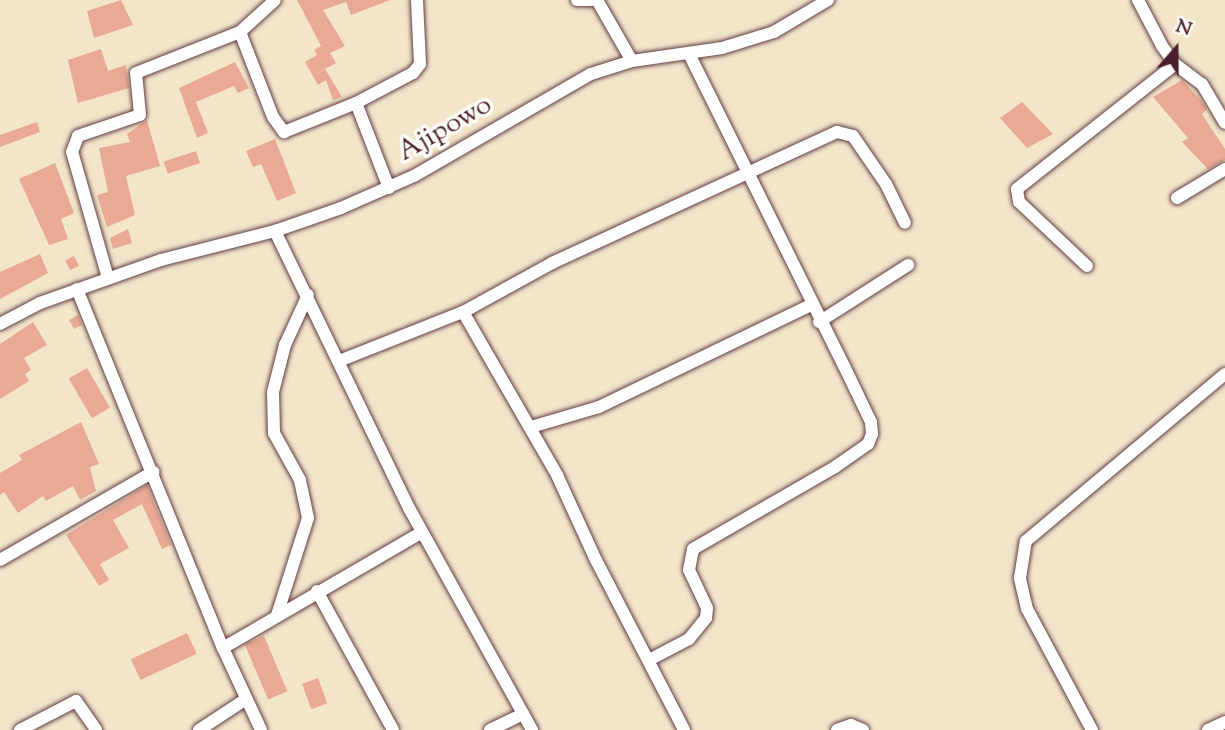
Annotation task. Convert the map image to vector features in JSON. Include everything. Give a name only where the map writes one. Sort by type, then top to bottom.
[{"type":"street","points":[[108,278],[72,152],[78,136],[140,115],[136,73],[240,32],[275,0]]},
{"type":"street","points":[[240,32],[273,117],[285,132],[356,103],[413,73],[420,64],[417,0]]},
{"type":"street","points":[[577,0],[595,0],[632,61]]},
{"type":"street","points":[[804,0],[811,12]]},
{"type":"street","name":"Ajipowo","points":[[0,324],[108,278],[160,260],[275,231],[389,188],[591,74],[632,61],[689,54],[774,32],[828,0]]},
{"type":"street","points":[[1138,0],[1147,24],[1175,64],[1202,84],[1225,123]]},
{"type":"street","points":[[651,659],[689,639],[706,618],[707,608],[689,570],[693,549],[868,444],[871,422],[747,177],[689,54]]},
{"type":"street","points":[[1087,266],[1018,202],[1017,189],[1175,64]]},
{"type":"street","points":[[356,103],[389,188]]},
{"type":"street","points":[[340,361],[463,312],[552,263],[747,177],[836,132],[847,132],[886,184],[905,223]]},
{"type":"street","points":[[1177,198],[1225,169]]},
{"type":"street","points":[[275,231],[422,532],[532,730]]},
{"type":"street","points":[[819,322],[908,265]]},
{"type":"street","points":[[78,289],[223,648],[261,730]]},
{"type":"street","points":[[278,615],[308,518],[300,480],[274,433],[273,392],[285,345],[308,295]]},
{"type":"street","points":[[531,427],[599,407],[811,305]]},
{"type":"street","points":[[463,312],[531,427],[596,560],[651,659],[684,730]]},
{"type":"street","points":[[1092,730],[1027,609],[1020,578],[1026,541],[1225,374]]},
{"type":"street","points":[[0,560],[153,472]]},
{"type":"street","points":[[223,648],[422,532]]},
{"type":"street","points":[[317,591],[393,730]]},
{"type":"street","points":[[199,730],[246,699]]},
{"type":"street","points":[[20,730],[76,701],[96,730]]},
{"type":"street","points":[[490,730],[523,714]]},
{"type":"street","points":[[1208,730],[1225,722]]},
{"type":"street","points":[[837,730],[851,725],[863,730]]},
{"type":"building","points":[[121,0],[133,25],[94,38],[87,11]]},
{"type":"building","points":[[297,0],[390,0],[351,15],[346,2],[323,10],[345,46],[330,53],[336,63],[325,69],[342,97],[333,100],[326,80],[318,85],[305,62],[317,55],[314,50],[321,46]]},
{"type":"building","points":[[101,49],[108,71],[126,65],[129,88],[78,103],[68,60]]},
{"type":"building","points":[[235,62],[249,88],[238,93],[234,86],[196,102],[208,133],[197,138],[179,88]]},
{"type":"building","points":[[1182,80],[1207,109],[1202,114],[1225,149],[1225,160],[1208,169],[1182,142],[1188,138],[1153,97]]},
{"type":"building","points":[[1022,102],[1053,134],[1027,148],[1000,118]]},
{"type":"building","points":[[147,120],[160,166],[126,176],[135,215],[107,227],[97,195],[108,192],[99,148],[130,142],[127,134]]},
{"type":"building","points":[[37,122],[40,132],[0,147],[0,135]]},
{"type":"building","points":[[275,139],[296,193],[277,201],[261,164],[253,167],[246,151]]},
{"type":"building","points":[[196,151],[200,163],[168,174],[164,162]]},
{"type":"building","points":[[55,163],[74,213],[61,219],[68,239],[49,245],[19,179]]},
{"type":"building","points":[[128,229],[132,243],[113,249],[110,238]]},
{"type":"building","points":[[40,254],[48,273],[0,299],[0,272]]},
{"type":"building","points":[[74,256],[79,266],[70,270],[65,261]]},
{"type":"building","points":[[78,315],[82,325],[74,329],[69,320]]},
{"type":"building","points":[[33,322],[47,345],[24,358],[31,370],[25,374],[29,381],[0,399],[0,344]]},
{"type":"building","points":[[87,368],[110,408],[92,418],[69,378]]},
{"type":"building","points":[[81,422],[99,464],[90,467],[96,491],[80,500],[73,486],[46,501],[43,496],[18,513],[4,492],[0,495],[0,473],[22,460],[19,455]]},
{"type":"building","points":[[147,485],[171,545],[162,549],[142,504],[113,520],[129,548],[100,564],[109,580],[99,586],[66,535]]},
{"type":"building","points":[[187,633],[197,654],[141,680],[131,659]]},
{"type":"building","points":[[264,636],[287,691],[268,699],[245,644]]},
{"type":"building","points":[[318,678],[327,703],[311,709],[302,684]]}]
